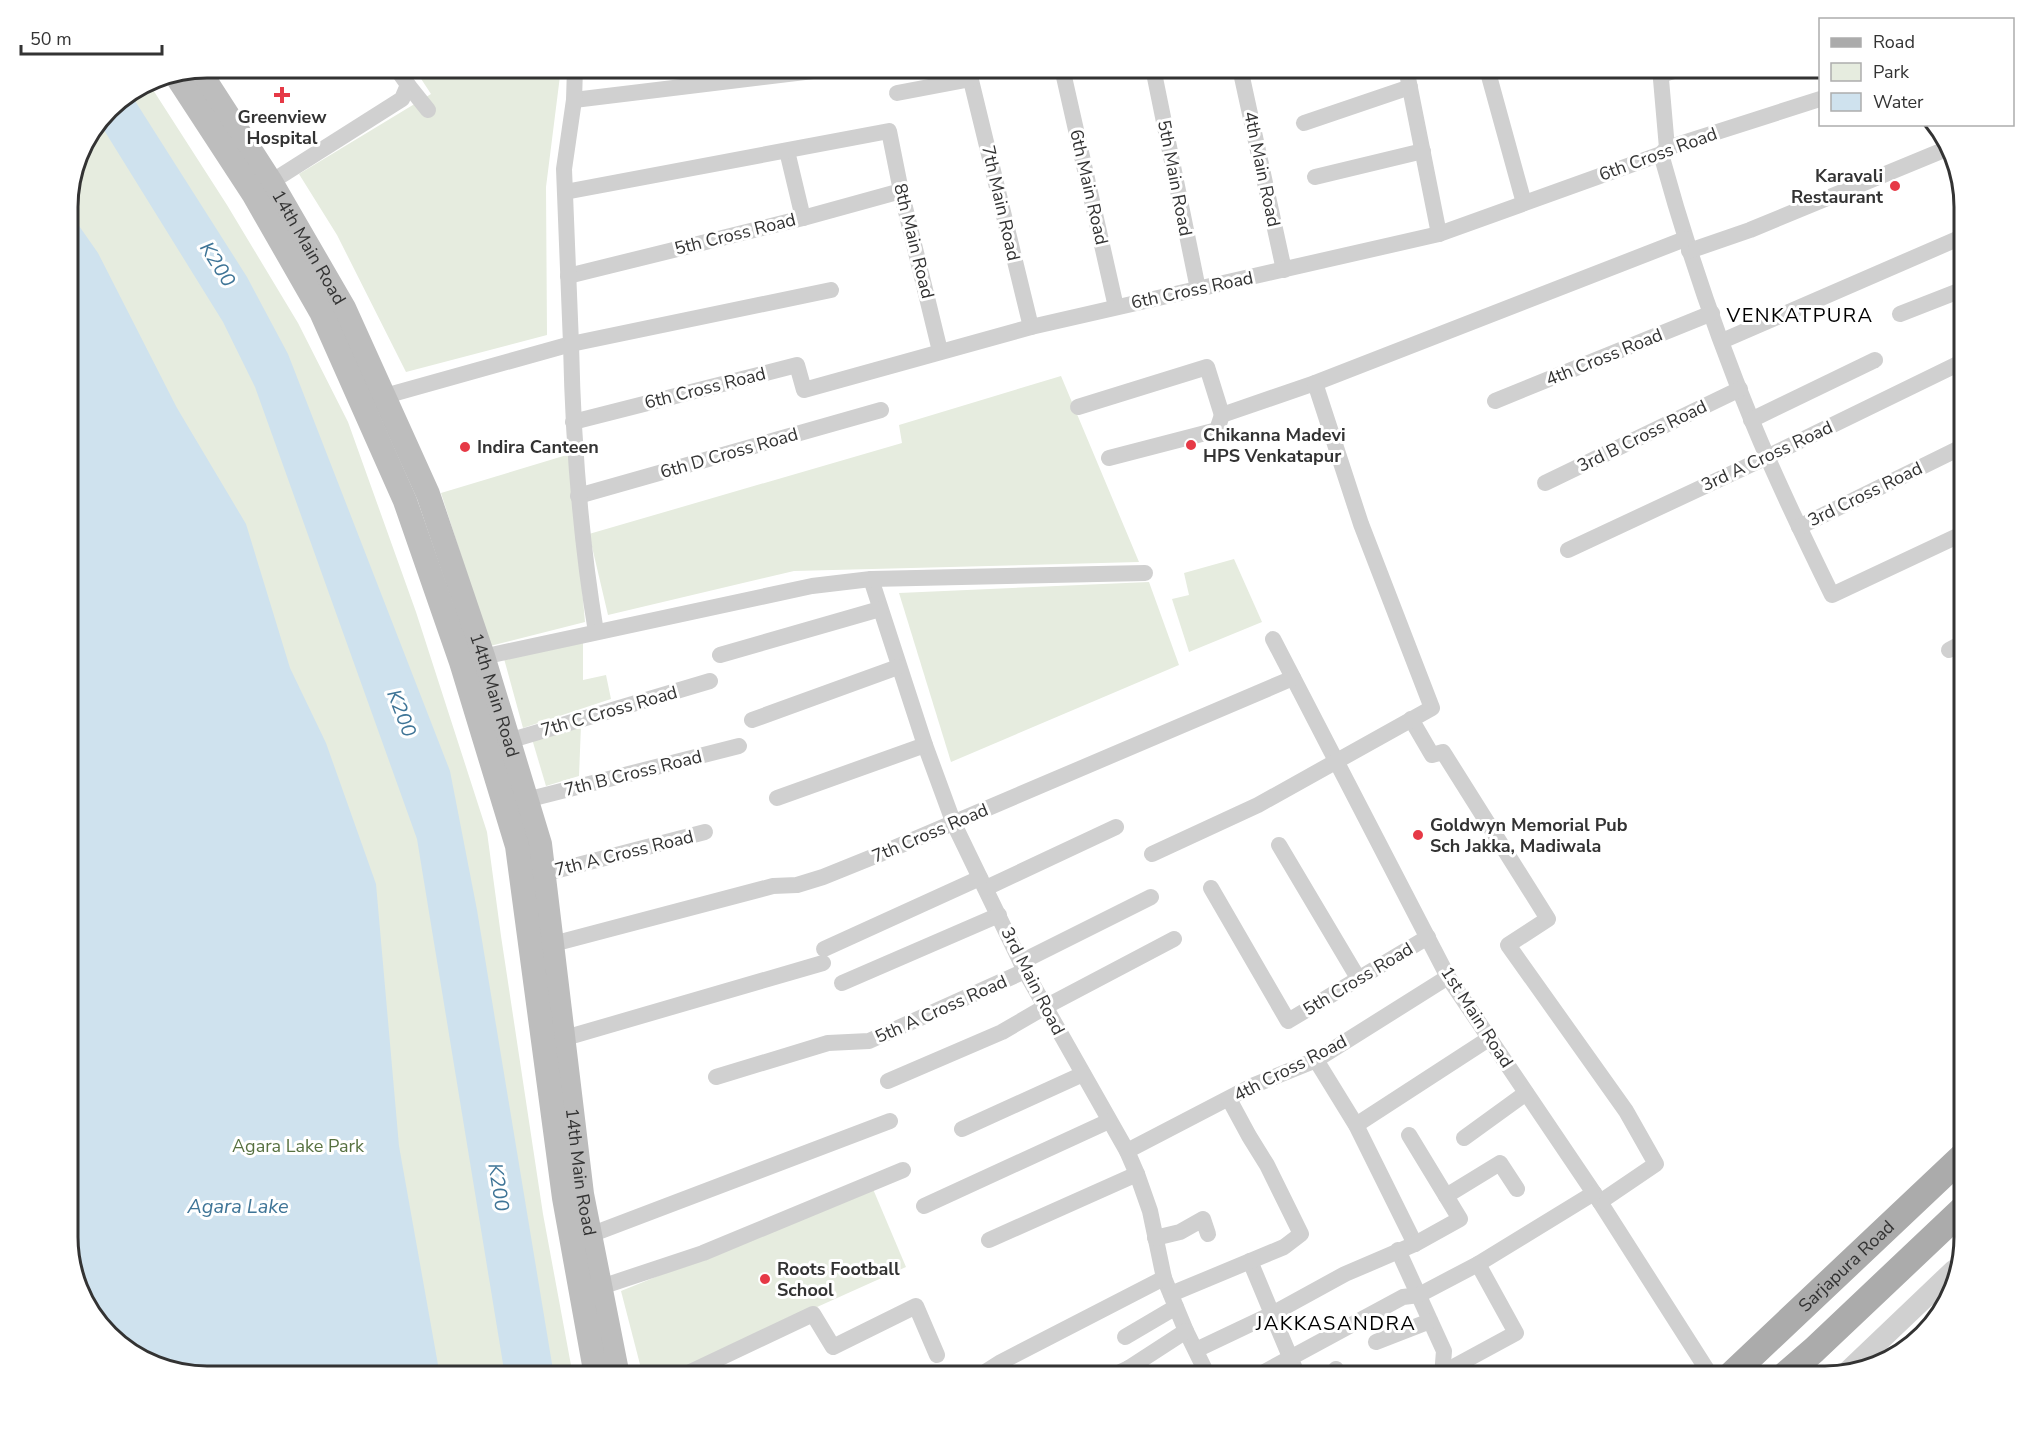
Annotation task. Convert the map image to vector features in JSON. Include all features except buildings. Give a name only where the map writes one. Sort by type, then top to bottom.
[{"type":"main road","name":"14th Main Road","points":[[204,78],[271,182],[344,308],[428,494],[472,659],[517,846],[564,1198],[594,1366]]},
{"type":"main road","name":"14th Main Road","points":[[179,81],[254,195],[321,312],[508,741],[540,844],[582,1194],[616,1366]]},
{"type":"main road","name":"Sarjapura Road","points":[[1741,1366],[1954,1165]]},
{"type":"main road","points":[[1796,1366],[1954,1218]]},
{"type":"main road","points":[[1788,1320],[1814,1350]]},
{"type":"street","points":[[403,78],[428,110]]},
{"type":"street","points":[[575,78],[574,100],[564,169],[573,422],[586,572],[596,632]]},
{"type":"street","points":[[574,100],[756,78]]},
{"type":"street","points":[[897,93],[952,78]]},
{"type":"street","name":"7th Main Road","points":[[971,78],[1030,327]]},
{"type":"street","name":"6th Main Road","points":[[1064,78],[1116,307]]},
{"type":"street","name":"5th Main Road","points":[[1155,78],[1198,290]]},
{"type":"street","name":"4th Main Road","points":[[1242,78],[1284,270]]},
{"type":"street","points":[[1408,78],[1439,234]]},
{"type":"street","points":[[1484,78],[1524,203]]},
{"type":"street","points":[[1660,78],[1664,151],[1687,245],[1751,420],[1832,595],[1954,538]]},
{"type":"street","points":[[271,182],[402,99],[408,85]]},
{"type":"street","points":[[1304,123],[1410,87]]},
{"type":"street","name":"6th Cross Road","points":[[573,422],[797,365],[804,390],[1030,327],[1439,234],[1664,151],[1819,100]]},
{"type":"street","name":"8th Main Road","points":[[787,151],[889,131],[901,191],[940,351]]},
{"type":"street","points":[[565,192],[787,151],[803,218]]},
{"type":"street","points":[[1315,177],[1423,151]]},
{"type":"street","points":[[1222,415],[1315,383],[1687,245],[1750,230],[1941,151]]},
{"type":"street","name":"5th Cross Road","points":[[568,276],[803,218],[901,191]]},
{"type":"street","points":[[1722,341],[1954,241]]},
{"type":"street","points":[[385,396],[571,344],[831,290]]},
{"type":"street","points":[[1900,314],[1954,293]]},
{"type":"street","name":"4th Cross Road","points":[[1495,401],[1712,314]]},
{"type":"street","points":[[1751,420],[1875,360]]},
{"type":"street","name":"3rd A Cross Road","points":[[1568,550],[1954,366]]},
{"type":"street","points":[[1078,407],[1207,367],[1222,415],[1217,430],[1109,458]]},
{"type":"street","points":[[1152,854],[1258,805],[1432,708],[1361,524],[1315,383]]},
{"type":"street","name":"3rd B Cross Road","points":[[1545,483],[1740,389]]},
{"type":"street","name":"6th D Cross Road","points":[[578,496],[881,410]]},
{"type":"street","name":"3rd Cross Road","points":[[1799,527],[1954,451]]},
{"type":"street","points":[[472,659],[812,585],[871,579],[1145,573]]},
{"type":"street","name":"3rd Main Road","points":[[871,579],[898,667],[954,824],[1023,967],[1127,1151],[1150,1211],[1164,1278],[1203,1366]]},
{"type":"street","points":[[720,655],[880,609]]},
{"type":"street","name":"1st Main Road","points":[[1273,639],[1448,976],[1597,1198],[1704,1366]]},
{"type":"street","points":[[1949,650],[1954,648]]},
{"type":"street","points":[[752,720],[898,667]]},
{"type":"street","name":"7th Cross Road","points":[[553,944],[773,886],[797,885],[833,873],[954,824],[1293,678]]},
{"type":"street","name":"7th C Cross Road","points":[[508,741],[710,681]]},
{"type":"street","points":[[1275,1366],[1403,1297],[1419,1295],[1478,1264],[1656,1164],[1626,1111],[1508,945],[1548,919],[1443,752],[1432,755],[1411,718]]},
{"type":"street","points":[[777,798],[925,745]]},
{"type":"street","name":"7th B Cross Road","points":[[526,800],[739,746]]},
{"type":"street","points":[[565,1038],[823,956],[983,883],[1116,827]]},
{"type":"street","name":"7th A Cross Road","points":[[543,874],[705,832]]},
{"type":"street","points":[[1279,845],[1358,978]]},
{"type":"street","name":"5th Cross Road","points":[[1211,888],[1288,1021],[1428,937]]},
{"type":"street","name":"5th A Cross Road","points":[[716,1077],[828,1043],[869,1041],[1023,967],[1151,897]]},
{"type":"street","points":[[842,983],[999,915]]},
{"type":"street","points":[[888,1081],[1002,1032],[1174,939]]},
{"type":"street","name":"4th Cross Road","points":[[1127,1151],[1252,1086],[1316,1060],[1448,976]]},
{"type":"street","points":[[1356,1125],[1490,1038]]},
{"type":"street","points":[[1316,1060],[1356,1125],[1415,1244]]},
{"type":"street","points":[[962,1129],[1083,1074]]},
{"type":"street","points":[[1464,1138],[1526,1093]]},
{"type":"street","points":[[1125,1337],[1174,1301],[1250,1261],[1284,1247],[1301,1234],[1229,1099]]},
{"type":"street","points":[[590,1235],[890,1121]]},
{"type":"street","points":[[924,1206],[1109,1121]]},
{"type":"street","points":[[1196,1350],[1272,1314],[1345,1274],[1415,1244],[1460,1219],[1409,1135]]},
{"type":"street","points":[[1446,1196],[1500,1163],[1516,1189]]},
{"type":"street","points":[[601,1287],[703,1253],[903,1170]]},
{"type":"street","points":[[988,1240],[1137,1174]]},
{"type":"street","points":[[1155,1238],[1180,1232],[1203,1219],[1208,1234]]},
{"type":"street","points":[[1398,1250],[1444,1351],[1443,1366]]},
{"type":"street","points":[[1250,1261],[1294,1366]]},
{"type":"street","points":[[1456,1366],[1516,1333],[1478,1264]]},
{"type":"street","points":[[1857,1362],[1949,1274]]},
{"type":"street","points":[[995,1366],[1164,1278]]},
{"type":"street","points":[[705,1366],[813,1314],[833,1347],[916,1306],[937,1355]]},
{"type":"street","points":[[1376,1342],[1430,1321]]},
{"type":"street","points":[[1138,1366],[1186,1331]]},
{"type":"green space","points":[[421,78],[560,78],[546,187],[547,335],[406,372],[337,235],[299,174],[431,94]]},
{"type":"green space","name":"Agara Lake","points":[[153,90],[227,205],[298,323],[348,422],[416,612],[487,832],[543,1214],[571,1366],[207,1366],[173,1362],[150,1353],[122,1334],[95,1302],[85,1279],[78,1246],[78,198],[82,173],[95,142],[122,110]]},
{"type":"green space","points":[[1061,376],[1139,562],[794,571],[608,615],[589,534],[902,443],[899,425]]},
{"type":"green space","points":[[570,454],[585,622],[490,646],[441,493]]},
{"type":"green space","points":[[1234,559],[1262,622],[1189,652],[1172,599],[1189,595],[1184,573]]},
{"type":"green space","points":[[1149,582],[1179,665],[951,762],[899,593]]},
{"type":"green space","points":[[583,643],[583,680],[606,675],[611,699],[523,728],[503,655]]},
{"type":"green space","points":[[581,725],[579,776],[546,786],[532,739]]},
{"type":"green space","name":"Roots Football School","points":[[873,1189],[906,1267],[686,1366],[640,1366],[621,1291]]},
{"type":"water","name":"K200","points":[[135,100],[247,277],[288,354],[450,771],[477,910],[552,1366],[503,1366],[417,839],[255,387],[223,322],[104,130]]},
{"type":"water","name":"Agara Lake","points":[[78,224],[98,253],[177,408],[246,524],[290,668],[326,743],[376,884],[399,1146],[438,1366],[207,1366],[173,1362],[150,1353],[122,1334],[95,1302],[85,1279],[78,1246]]},
{"type":"place","name":"Greenview Hospital","points":[[282,95]]},
{"type":"place","name":"Karavali Restaurant","points":[[1895,186]]},
{"type":"place","name":"Chikanna Madevi HPS Venkatapur","points":[[1191,445]]},
{"type":"place","name":"Indira Canteen","points":[[465,447]]},
{"type":"place","name":"Goldwyn Memorial Pub Sch Jakka, Madiwala","points":[[1418,835]]},
{"type":"place","name":"Roots Football School","points":[[765,1279]]},
{"type":"district","name":"VENKATPURA","points":[[1800,315]]},
{"type":"district","name":"JAKKASANDRA","points":[[1336,1323]]},
{"type":"park label","name":"Agara Lake Park","points":[[298,1146]]}]
